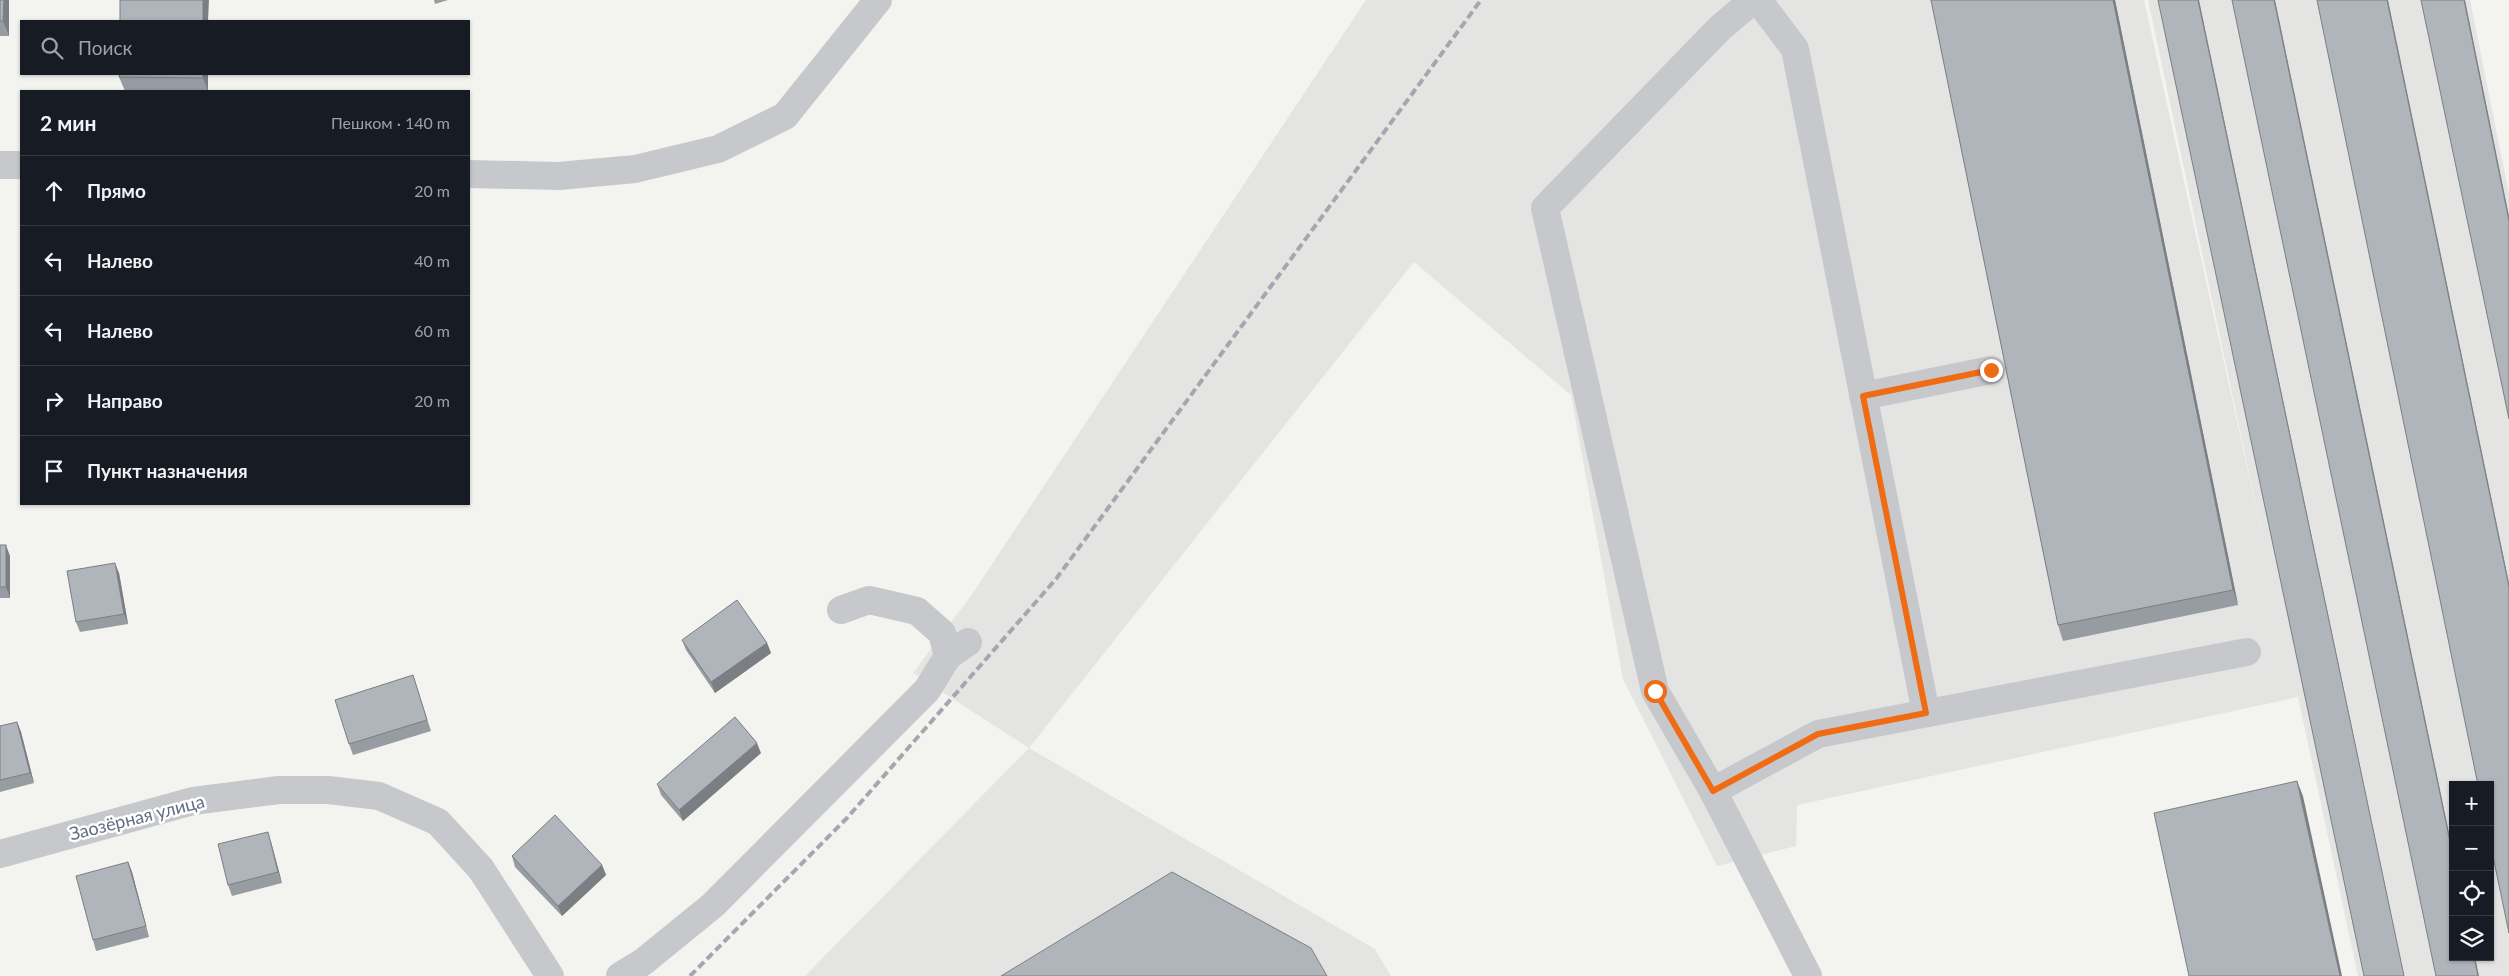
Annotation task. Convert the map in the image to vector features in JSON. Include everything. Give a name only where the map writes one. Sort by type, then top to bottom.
[{"type":"street","points":[[470,174],[559,176],[635,169],[718,149],[786,116],[878,0]]},
{"type":"street","points":[[1753,0],[1720,28],[1545,208],[1655,691],[1713,791],[1808,976]]},
{"type":"street","points":[[1758,0],[1795,49],[1926,713]]},
{"type":"street","points":[[0,165],[20,165]]},
{"type":"street","points":[[1863,396],[1991,370]]},
{"type":"street","points":[[620,976],[642,962],[727,892],[927,690],[958,649],[917,611],[869,600],[841,610]]},
{"type":"street","points":[[1713,791],[1818,734],[2247,652]]},
{"type":"street","name":"Заозёрная улица","points":[[0,854],[192,801],[279,790],[328,790],[380,796],[438,822],[481,869],[550,976]]},
{"type":"shaded area","points":[[1366,0],[2144,0],[2267,557],[2148,0],[2470,0],[2509,194],[2509,976],[2358,976],[2298,697],[1797,805],[1796,846],[1717,866],[1623,679],[1571,395],[1414,262],[1029,748],[913,673],[973,593]]},
{"type":"shaded area","points":[[1029,748],[1375,949],[1391,976],[805,976]]},
{"type":"building","points":[[0,0],[4,0],[3,21],[0,21]]},
{"type":"building","points":[[120,0],[203,0],[203,20],[120,20]]},
{"type":"building","points":[[1931,0],[2113,0],[2233,590],[2058,625]]},
{"type":"building","points":[[2158,0],[2198,0],[2404,976],[2364,976]]},
{"type":"building","points":[[2232,0],[2274,0],[2449,837],[2449,961],[2475,961],[2478,976],[2436,976]]},
{"type":"building","points":[[2317,0],[2387,0],[2509,587],[2509,933],[2494,861],[2494,781],[2477,781]]},
{"type":"building","points":[[2421,0],[2464,0],[2509,221],[2509,419]]},
{"type":"building","points":[[120,75],[203,75],[203,78],[119,77]]},
{"type":"building","points":[[0,545],[6,545],[6,587],[0,587]]},
{"type":"building","points":[[115,563],[124,614],[76,622],[67,571]]},
{"type":"building","points":[[737,600],[767,643],[711,682],[682,640]]},
{"type":"building","points":[[413,675],[427,720],[349,744],[335,700]]},
{"type":"building","points":[[735,717],[757,743],[679,810],[657,784]]},
{"type":"building","points":[[17,722],[30,773],[0,780],[0,726]]},
{"type":"building","points":[[2297,781],[2340,976],[2189,976],[2154,813]]},
{"type":"building","points":[[555,815],[602,865],[558,906],[512,856]]},
{"type":"building","points":[[268,832],[278,872],[228,885],[218,844]]},
{"type":"building","points":[[128,862],[146,926],[93,940],[76,876]]},
{"type":"building","points":[[1172,872],[1311,948],[1327,976],[1001,976]]},
{"type":"railway","points":[[690,976],[847,818],[1056,579],[1481,0]]},
{"type":"route","points":[[1655,691],[1713,791],[1818,734],[1926,713],[1863,396],[1991,370]]}]
